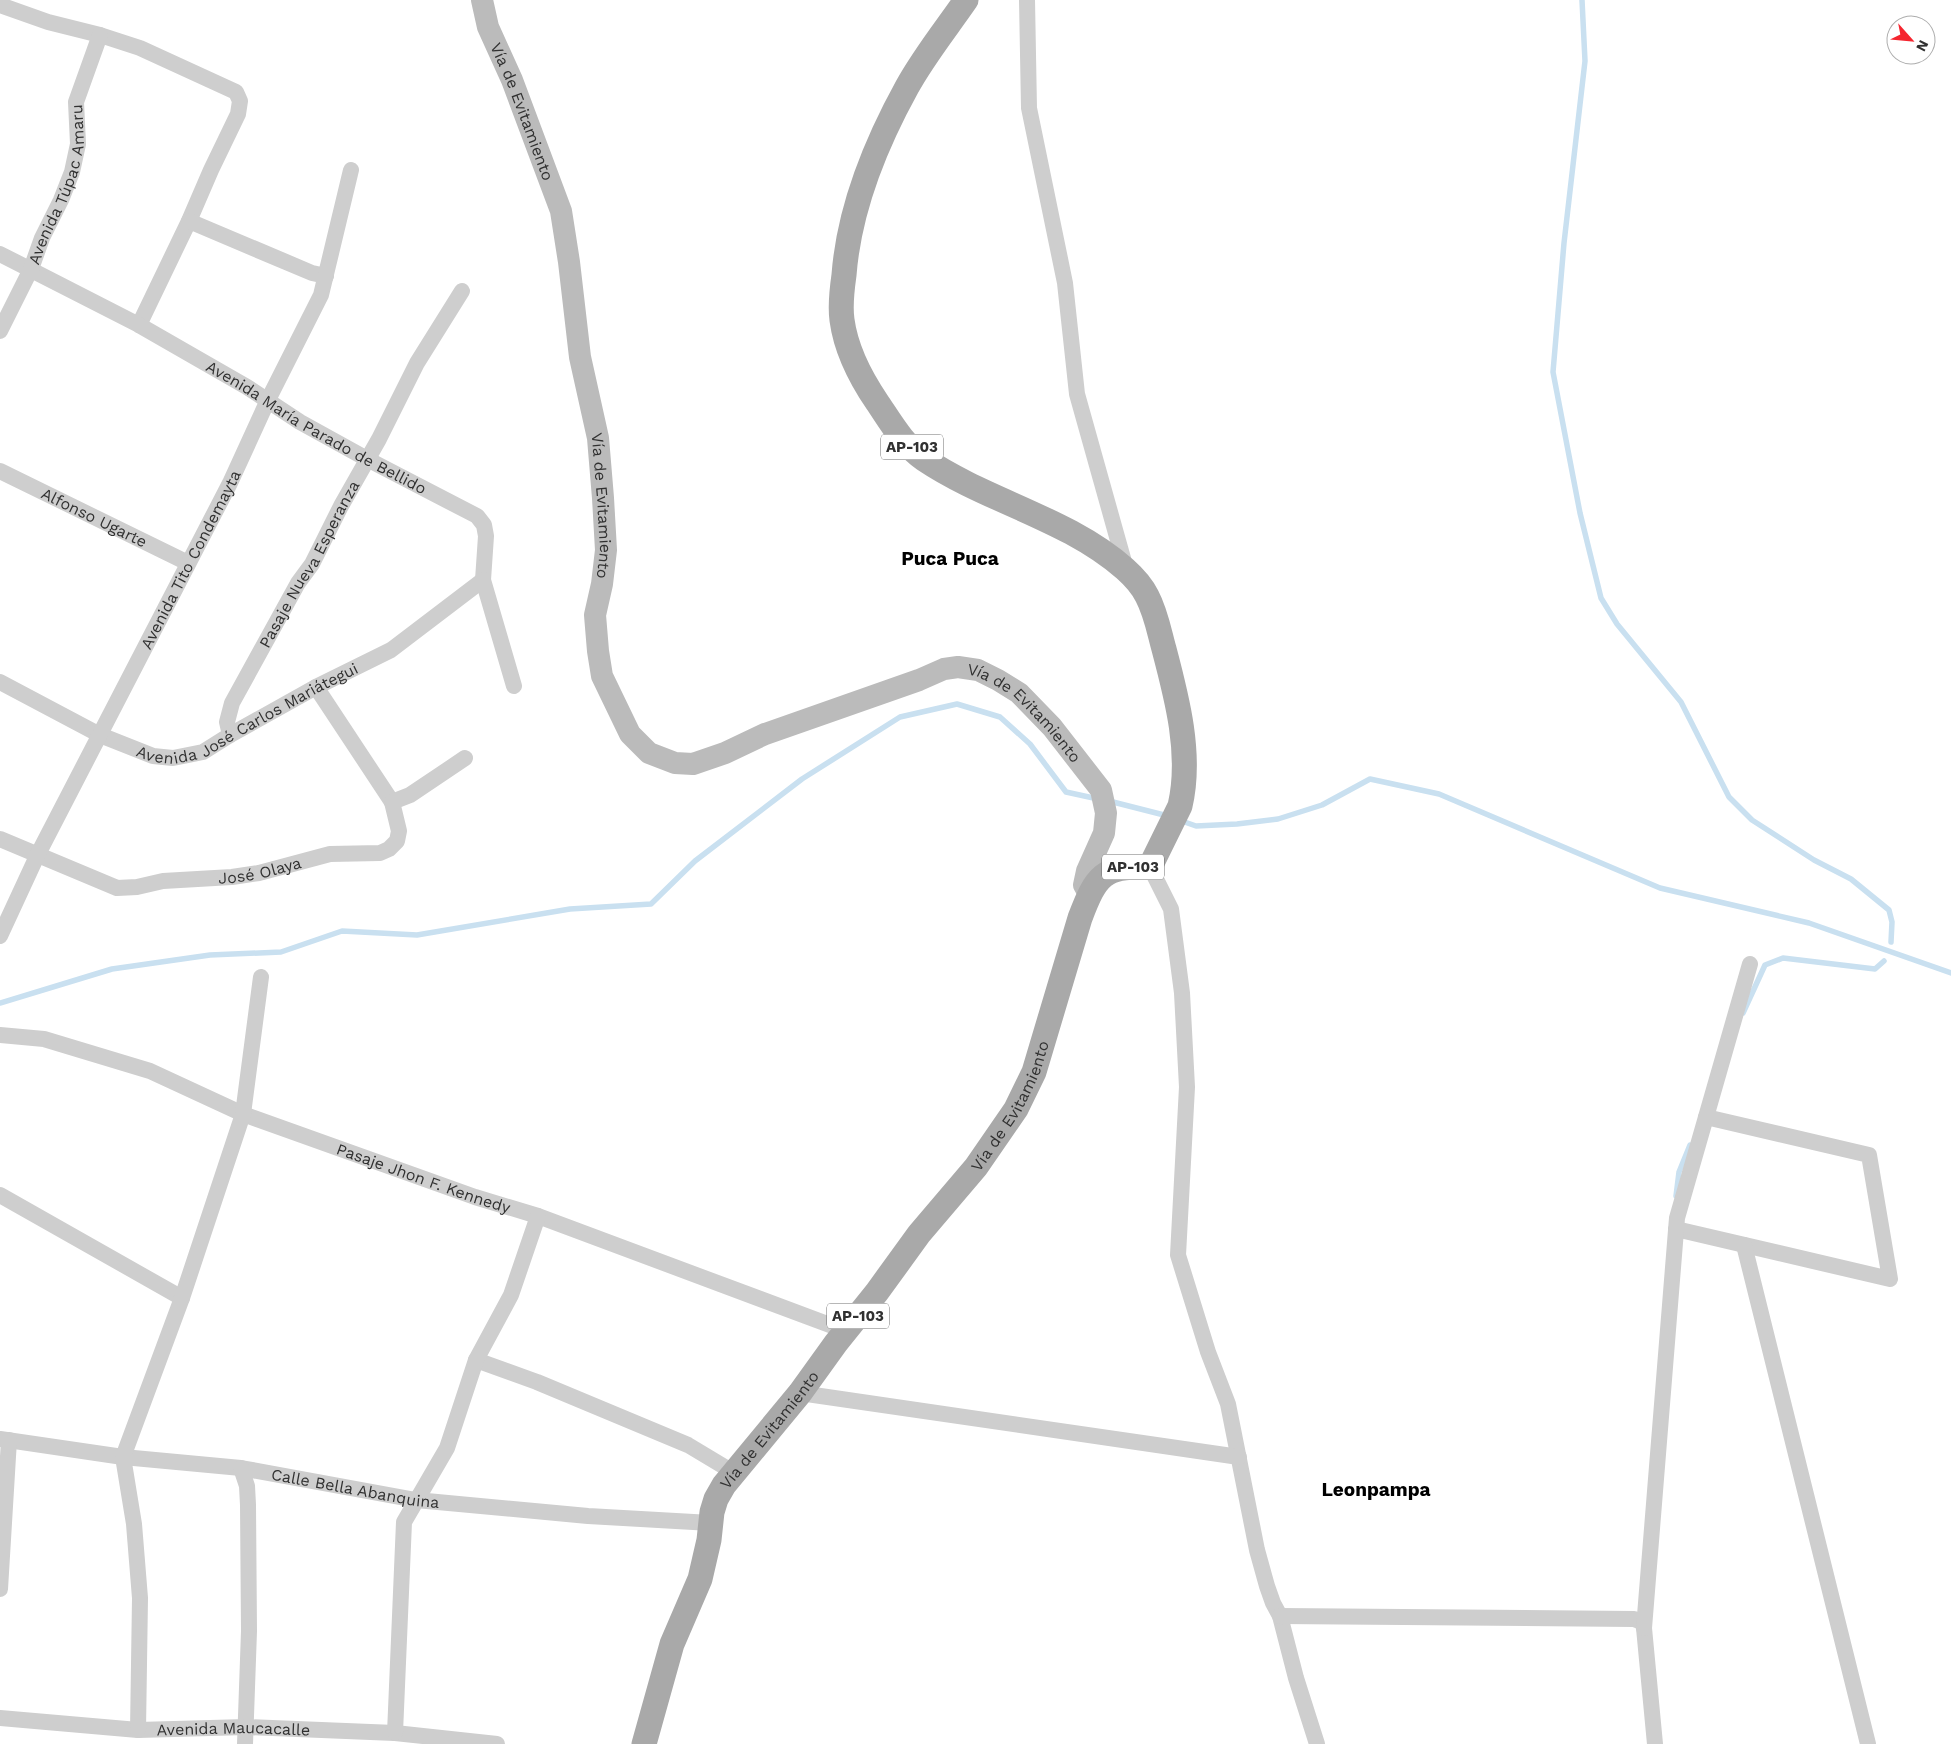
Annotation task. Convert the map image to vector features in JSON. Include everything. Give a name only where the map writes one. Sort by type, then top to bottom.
[{"type":"main road","name":"Vía de Evitamiento","points":[[482,0],[488,27],[512,80],[561,211],[580,357],[598,438],[606,550],[602,584],[595,615],[598,651],[602,676],[630,734],[649,753],[675,763],[693,764],[725,753],[764,734],[919,680],[944,669],[958,667],[978,670],[1019,693],[1052,727],[1101,790],[1106,813],[1104,833],[1087,871],[1084,885],[1089,894],[1080,918],[1034,1072],[1016,1109],[976,1167],[919,1234],[800,1393],[733,1472],[716,1499],[706,1560],[700,1579],[672,1644],[644,1744]]},
{"type":"main road","name":"AP-103","points":[[966,0],[908,85],[887,127],[865,181],[852,220],[845,255],[841,317],[845,338],[854,363],[868,388],[900,434],[922,458],[965,482],[1085,541],[1126,570],[1140,584],[1154,612],[1179,714],[1185,782],[1180,806],[1150,867],[1123,867],[1111,872],[1099,880],[1089,894]]},
{"type":"street","points":[[1027,0],[1029,108],[1065,283],[1077,394],[1126,570]]},
{"type":"street","points":[[0,5],[72,29],[100,35],[140,48],[236,92],[240,101],[238,114],[210,170],[189,221],[139,325]]},
{"type":"street","name":"Avenida Túpac Amaru","points":[[0,331],[30,269],[72,172],[78,144],[76,102],[100,35]]},
{"type":"street","name":"Avenida Tito Condemayta","points":[[0,936],[37,856],[230,483],[268,400],[322,295],[351,170]]},
{"type":"street","points":[[189,221],[312,273],[326,276]]},
{"type":"street","name":"Avenida María Parado de Bellido","points":[[0,254],[139,325],[268,400],[300,422],[477,516],[484,525],[486,536],[483,580],[514,686]]},
{"type":"street","name":"Pasaje Nueva Esperanza","points":[[230,735],[227,722],[232,703],[298,583],[312,564],[417,363],[462,291]]},
{"type":"street","name":"Alfonso Ugarte","points":[[0,472],[188,563]]},
{"type":"street","name":"Avenida José Carlos Mariátegui","points":[[0,682],[100,735],[153,756],[173,758],[203,752],[316,687],[391,650],[483,580]]},
{"type":"street","points":[[316,687],[392,802],[410,795],[465,758]]},
{"type":"street","name":"José Olaya","points":[[0,839],[117,888],[137,887],[178,880],[232,877],[259,873],[330,854],[380,853],[390,849],[398,841],[399,831],[392,802]]},
{"type":"street","points":[[1150,867],[1171,909],[1182,993],[1187,1087],[1178,1255],[1208,1352],[1228,1404],[1267,1586],[1280,1616],[1316,1744]]},
{"type":"street","points":[[1655,1744],[1644,1628],[1677,1218],[1750,964]]},
{"type":"street","points":[[138,1730],[140,1598],[134,1524],[123,1456],[182,1298],[243,1114],[261,977]]},
{"type":"street","name":"Pasaje Jhon F. Kennedy","points":[[0,1034],[44,1039],[150,1071],[243,1114],[475,1197],[538,1216],[846,1331]]},
{"type":"street","points":[[1676,1229],[1890,1279],[1868,1155],[1706,1117]]},
{"type":"street","points":[[0,1195],[182,1298]]},
{"type":"street","points":[[395,1733],[404,1522],[447,1448],[476,1360],[511,1295],[538,1216]]},
{"type":"street","points":[[1744,1244],[1868,1744]]},
{"type":"street","points":[[476,1360],[537,1382],[688,1445],[733,1472]]},
{"type":"street","points":[[800,1393],[1239,1458]]},
{"type":"street","points":[[0,1590],[4,1439]]},
{"type":"street","name":"Calle Bella Abanquina","points":[[4,1439],[123,1456],[241,1468],[416,1500],[588,1516],[711,1523]]},
{"type":"street","points":[[241,1468],[246,1486],[248,1505],[250,1631],[245,1744]]},
{"type":"street","points":[[1280,1616],[1634,1619],[1642,1622],[1644,1628]]},
{"type":"street","name":"Avenida Maucacalle","points":[[0,1718],[138,1730],[246,1727],[342,1738],[395,1733],[497,1744]]},
{"type":"waterway","points":[[1582,0],[1585,61],[1564,243],[1553,372],[1580,513],[1601,598],[1617,624],[1681,702],[1729,797],[1752,820],[1814,860],[1851,879],[1889,910],[1892,922],[1891,942]]},
{"type":"waterway","points":[[0,1003],[112,969],[210,955],[281,952],[342,931],[417,935],[570,909],[651,904],[695,861],[802,779],[900,717],[957,704],[1000,717],[1030,744],[1066,792],[1098,799]]},
{"type":"waterway","points":[[1179,820],[1196,826],[1278,819],[1322,805],[1370,779],[1439,794],[1660,888],[1809,923],[1951,973]]},
{"type":"waterway","points":[[1109,801],[1168,816]]},
{"type":"waterway","points":[[1743,1013],[1765,965],[1783,958],[1875,969],[1884,961]]},
{"type":"waterway","points":[[1676,1196],[1679,1172],[1690,1145]]},
{"type":"district","name":"Puca Puca","points":[[950,558]]},
{"type":"district","name":"Leonpampa","points":[[1376,1489]]}]
